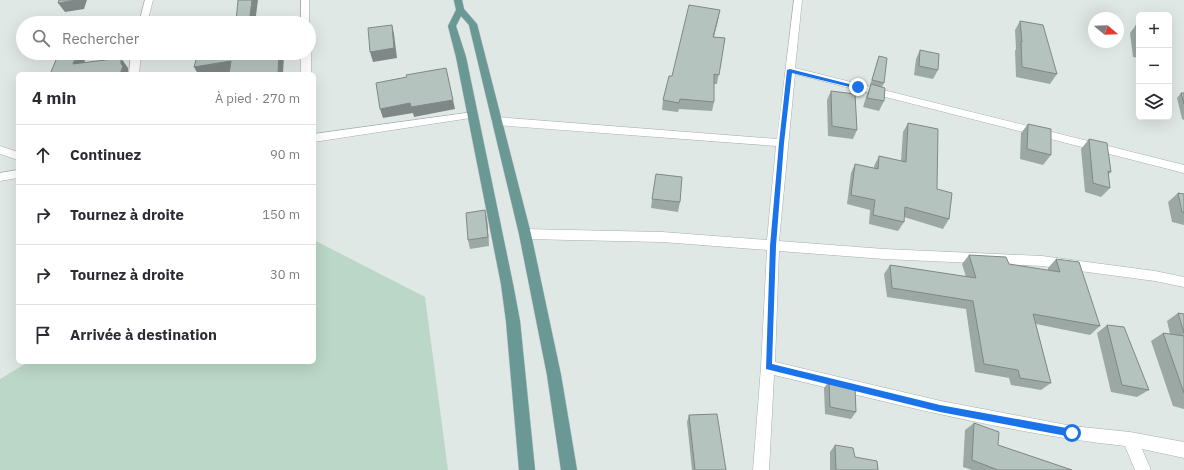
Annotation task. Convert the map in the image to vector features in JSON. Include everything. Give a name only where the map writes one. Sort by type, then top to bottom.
[{"type":"main road","points":[[459,5],[452,26],[461,57],[473,115],[513,321],[527,470]]},
{"type":"main road","points":[[459,5],[473,24],[525,234],[554,375],[568,470]]},
{"type":"street","points":[[145,16],[149,0]]},
{"type":"street","points":[[304,0],[305,16]]},
{"type":"street","points":[[761,470],[768,367],[773,246],[782,143],[798,0]]},
{"type":"street","points":[[134,72],[135,60]]},
{"type":"street","points":[[306,60],[306,72]]},
{"type":"street","points":[[790,70],[1184,169]]},
{"type":"street","points":[[316,138],[473,115]]},
{"type":"street","points":[[496,121],[782,143]]},
{"type":"street","points":[[0,150],[16,155]]},
{"type":"street","points":[[0,177],[16,174]]},
{"type":"street","points":[[525,234],[662,237],[884,254],[1042,260],[1155,276],[1184,282]]},
{"type":"street","points":[[768,367],[940,408],[1072,433],[1130,439],[1184,450]]},
{"type":"street","points":[[1130,439],[1143,470]]},
{"type":"green space","points":[[316,241],[425,297],[448,470],[0,470],[0,379],[25,364],[316,364]]},
{"type":"building","points":[[59,0],[77,0],[58,3]]},
{"type":"building","points":[[238,0],[252,0],[250,16],[236,16]]},
{"type":"building","points":[[689,5],[720,10],[713,37],[725,38],[719,75],[714,74],[714,102],[680,99],[679,103],[663,100],[669,76],[672,76]]},
{"type":"building","points":[[1020,21],[1043,25],[1057,74],[1022,67]]},
{"type":"building","points":[[392,25],[394,48],[370,52],[368,28]]},
{"type":"building","points":[[920,50],[939,54],[938,70],[919,66]]},
{"type":"building","points":[[879,56],[887,58],[884,83],[872,80]]},
{"type":"building","points":[[56,60],[74,60],[73,64],[105,60],[121,60],[121,64],[123,66],[121,72],[51,72]]},
{"type":"building","points":[[196,60],[279,60],[278,72],[229,72],[231,61],[194,67]]},
{"type":"building","points":[[446,68],[453,100],[411,107],[410,103],[380,109],[376,83],[407,77],[406,75]]},
{"type":"building","points":[[871,84],[885,88],[884,101],[867,98]]},
{"type":"building","points":[[831,91],[855,94],[857,130],[832,126]]},
{"type":"building","points":[[1181,93],[1184,93],[1184,104]]},
{"type":"building","points":[[908,123],[938,129],[937,189],[952,193],[949,219],[905,207],[904,222],[873,215],[875,200],[851,195],[855,164],[878,169],[879,156],[906,162]]},
{"type":"building","points":[[1028,124],[1051,129],[1051,155],[1027,149]]},
{"type":"building","points":[[1089,139],[1107,143],[1111,172],[1108,171],[1110,188],[1093,183]]},
{"type":"building","points":[[656,174],[682,177],[680,202],[652,199]]},
{"type":"building","points":[[1178,193],[1184,194],[1184,213],[1182,212]]},
{"type":"building","points":[[485,210],[488,237],[468,240],[466,213]]},
{"type":"building","points":[[969,255],[1006,257],[1009,264],[1060,272],[1056,259],[1079,262],[1100,326],[1033,314],[1051,383],[1020,378],[1018,370],[984,364],[973,301],[892,288],[890,265],[976,278]]},
{"type":"building","points":[[1178,313],[1184,314],[1184,333]]},
{"type":"building","points":[[1107,325],[1124,327],[1149,390],[1122,385]]},
{"type":"building","points":[[1163,333],[1184,336],[1184,393]]},
{"type":"building","points":[[829,381],[855,387],[856,412],[830,407]]},
{"type":"building","points":[[717,414],[726,470],[695,470],[689,415]]},
{"type":"building","points":[[974,423],[999,432],[998,445],[1072,470],[998,470],[972,460]]},
{"type":"building","points":[[835,445],[853,448],[855,457],[877,461],[878,470],[836,470]]},
{"type":"route","points":[[858,87],[790,70],[773,246],[768,367],[940,408],[1072,433]]}]
